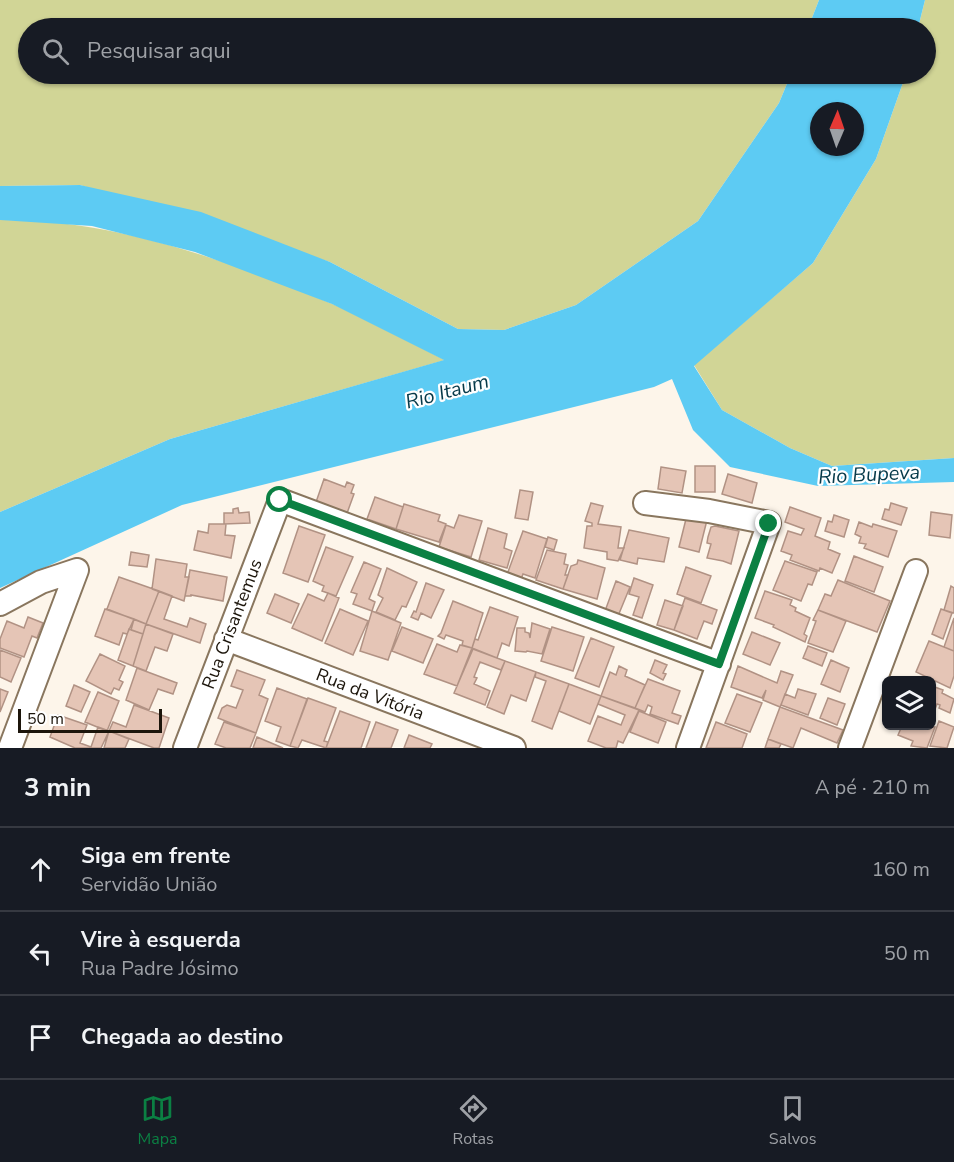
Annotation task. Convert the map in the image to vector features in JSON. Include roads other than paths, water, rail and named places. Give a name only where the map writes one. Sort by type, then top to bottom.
[{"type":"street","name":"Rua Crisantemus","points":[[185,748],[280,500],[719,664]]},
{"type":"street","points":[[645,503],[709,511],[769,524],[688,748]]},
{"type":"street","points":[[0,604],[41,582],[77,570],[10,748]]},
{"type":"street","points":[[850,748],[916,571]]},
{"type":"street","name":"Rua da Vitória","points":[[226,639],[514,748]]},
{"type":"water","points":[[819,0],[925,0],[920,18],[812,18]]},
{"type":"water","points":[[787,84],[902,84],[876,159],[813,263],[694,366],[722,410],[790,448],[832,466],[954,458],[954,482],[818,486],[730,467],[693,430],[672,379],[654,387],[182,505],[0,588],[0,512],[170,439],[444,360],[332,304],[195,252],[92,226],[0,220],[0,186],[80,185],[201,212],[330,262],[458,329],[504,330],[576,305],[698,221],[779,103]]},
{"type":"water label","name":"Rio Itaum","points":[[447,391]]},
{"type":"water label","name":"Rio Bupeva","points":[[869,474]]}]
